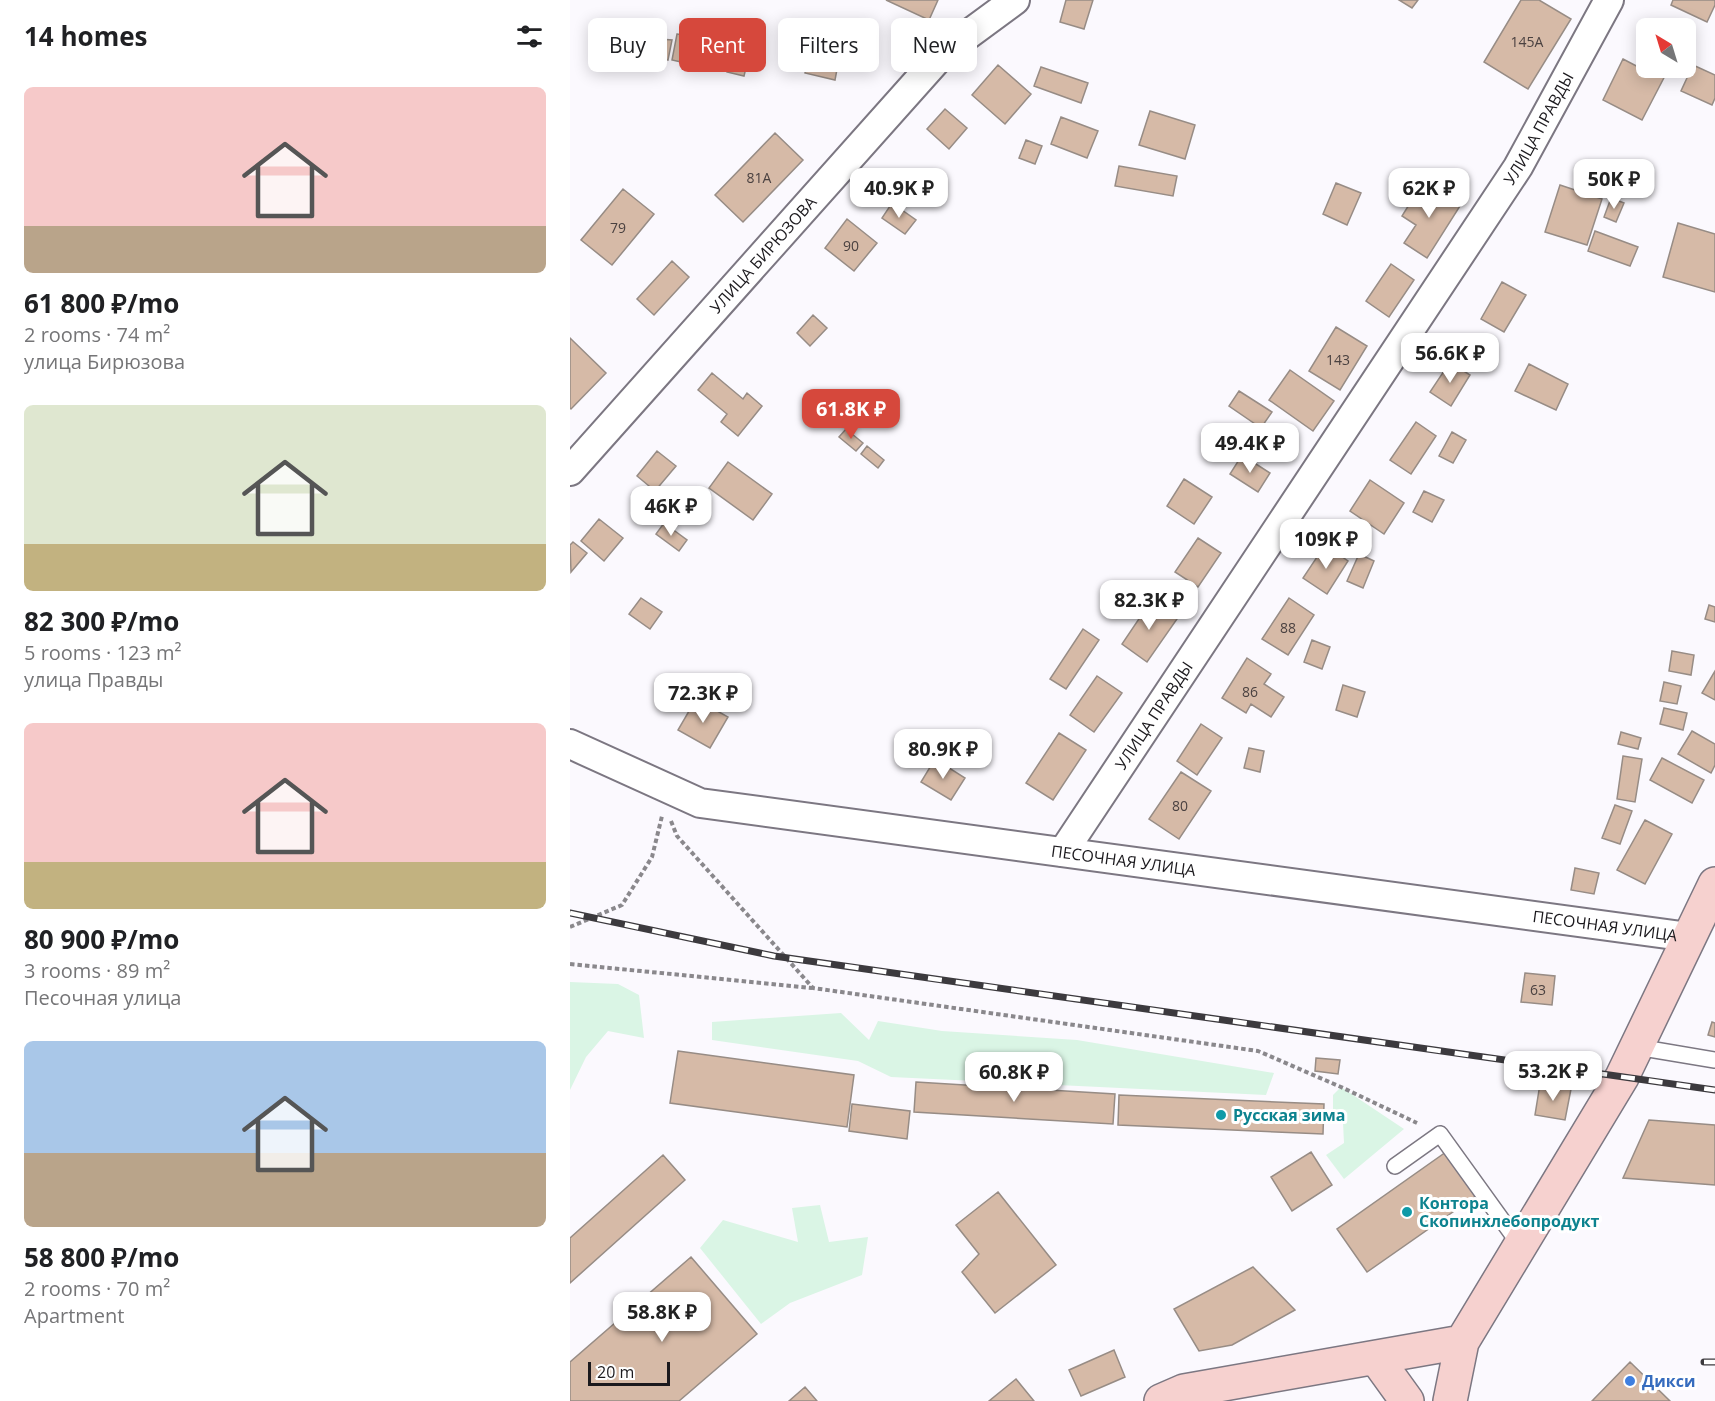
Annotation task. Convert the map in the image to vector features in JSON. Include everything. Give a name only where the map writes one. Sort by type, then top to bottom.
[{"type":"main road","points":[[1450,1401],[1461,1342],[1622,1077],[1715,884]]},
{"type":"main road","points":[[1161,1401],[1184,1391],[1461,1342]]},
{"type":"main road","points":[[1376,1358],[1407,1401]]},
{"type":"street","name":"УЛИЦА БИРЮЗОВА","points":[[570,471],[943,53],[1015,0]]},
{"type":"street","name":"УЛИЦА ПРАВДЫ","points":[[1063,852],[1518,167],[1609,0]]},
{"type":"street","name":"ПЕСОЧНАЯ УЛИЦА","points":[[570,744],[659,795],[700,803],[1689,937]]},
{"type":"lane","points":[[1637,1047],[1715,1060]]},
{"type":"lane","points":[[1395,1166],[1440,1134],[1520,1245]]},
{"type":"path","points":[[570,927],[622,905],[652,857],[659,795]]},
{"type":"path","points":[[659,795],[677,836],[813,988]]},
{"type":"path","points":[[570,964],[813,988],[1258,1051],[1440,1134]]},
{"type":"green space","points":[[570,982],[618,984],[639,995],[644,1038],[608,1031],[586,1057],[570,1090]]},
{"type":"green space","points":[[841,1013],[869,1040],[878,1021],[942,1031],[1077,1040],[1274,1073],[1266,1095],[891,1077],[858,1061],[712,1040],[712,1022]]},
{"type":"green space","points":[[1341,1087],[1404,1129],[1344,1179],[1326,1155],[1344,1143],[1343,1123],[1333,1116],[1333,1095]]},
{"type":"green space","points":[[820,1205],[829,1242],[868,1237],[862,1275],[790,1303],[761,1324],[700,1248],[723,1220],[798,1242],[792,1208]]},
{"type":"building","points":[[886,0],[938,0],[930,18],[925,18]]},
{"type":"building","points":[[1066,0],[1093,0],[1084,29],[1060,22]]},
{"type":"building","points":[[1399,0],[1418,0],[1412,8]]},
{"type":"building","points":[[1521,0],[1539,0],[1571,19],[1528,89],[1484,62]]},
{"type":"building","points":[[1673,0],[1715,0],[1715,5],[1707,22],[1671,5]]},
{"type":"building","points":[[677,34],[679,34],[679,62],[672,60]]},
{"type":"building","points":[[667,40],[672,40],[667,60]]},
{"type":"building","points":[[1623,59],[1636,66],[1636,78],[1664,78],[1642,120],[1603,100]]},
{"type":"building","points":[[998,65],[1031,94],[1005,124],[972,95]]},
{"type":"building","points":[[1696,66],[1715,75],[1715,98],[1712,105],[1681,91],[1687,78],[1696,78]]},
{"type":"building","points":[[1041,67],[1088,83],[1081,103],[1034,86]]},
{"type":"building","points":[[727,72],[745,72],[744,76]]},
{"type":"building","points":[[805,72],[836,72],[835,80]]},
{"type":"building","points":[[945,109],[967,128],[949,149],[927,129]]},
{"type":"building","points":[[1150,111],[1195,125],[1185,159],[1139,145]]},
{"type":"building","points":[[1061,117],[1098,131],[1087,158],[1051,144]]},
{"type":"building","points":[[775,133],[803,160],[743,222],[715,195]]},
{"type":"building","points":[[1026,140],[1042,146],[1035,164],[1019,158]]},
{"type":"building","points":[[1119,166],[1177,176],[1173,196],[1115,186]]},
{"type":"building","points":[[1423,182],[1460,206],[1427,258],[1404,243],[1416,225],[1402,216]]},
{"type":"building","points":[[1336,183],[1361,193],[1347,225],[1323,214]]},
{"type":"building","points":[[1560,185],[1602,199],[1587,245],[1545,232]]},
{"type":"building","points":[[623,189],[654,214],[612,265],[581,240]]},
{"type":"building","points":[[1611,198],[1624,203],[1616,222],[1604,217]]},
{"type":"building","points":[[892,203],[916,220],[905,234],[882,218]]},
{"type":"building","points":[[847,219],[877,243],[854,271],[825,248]]},
{"type":"building","points":[[1678,223],[1715,234],[1715,292],[1663,277]]},
{"type":"building","points":[[1595,231],[1638,247],[1630,266],[1588,251]]},
{"type":"building","points":[[672,261],[689,277],[654,315],[637,299]]},
{"type":"building","points":[[1391,264],[1414,280],[1389,317],[1366,301]]},
{"type":"building","points":[[1502,282],[1526,295],[1504,332],[1481,319]]},
{"type":"building","points":[[813,315],[827,328],[810,346],[797,333]]},
{"type":"building","points":[[1336,327],[1367,346],[1340,390],[1309,371]]},
{"type":"building","points":[[570,338],[606,373],[571,409],[570,408]]},
{"type":"building","points":[[1450,362],[1470,375],[1451,406],[1430,392]]},
{"type":"building","points":[[1529,364],[1568,384],[1556,410],[1515,391]]},
{"type":"building","points":[[1290,370],[1334,401],[1313,431],[1269,400]]},
{"type":"building","points":[[712,373],[743,399],[747,393],[762,406],[738,436],[721,422],[727,414],[698,390]]},
{"type":"building","points":[[1239,391],[1272,412],[1261,428],[1229,406]]},
{"type":"building","points":[[1416,422],[1436,436],[1411,474],[1390,460]]},
{"type":"building","points":[[846,429],[863,443],[856,451],[839,437]]},
{"type":"building","points":[[1452,432],[1466,440],[1453,463],[1439,456]]},
{"type":"building","points":[[867,446],[884,460],[878,468],[861,454]]},
{"type":"building","points":[[657,451],[676,466],[655,491],[637,476]]},
{"type":"building","points":[[1242,455],[1270,473],[1258,492],[1230,474]]},
{"type":"building","points":[[728,462],[772,494],[753,520],[709,488]]},
{"type":"building","points":[[1184,479],[1212,497],[1194,524],[1167,506]]},
{"type":"building","points":[[1370,480],[1404,503],[1384,534],[1350,511]]},
{"type":"building","points":[[1424,491],[1444,500],[1432,522],[1413,512]]},
{"type":"building","points":[[599,519],[623,538],[604,561],[581,541]]},
{"type":"building","points":[[664,523],[687,540],[679,551],[656,534]]},
{"type":"building","points":[[1198,538],[1221,553],[1198,587],[1175,572]]},
{"type":"building","points":[[573,542],[587,553],[571,572],[570,545]]},
{"type":"building","points":[[1325,545],[1348,561],[1327,594],[1303,578]]},
{"type":"building","points":[[1359,554],[1374,561],[1363,588],[1347,581]]},
{"type":"building","points":[[641,598],[662,612],[650,629],[629,614]]},
{"type":"building","points":[[1289,598],[1314,615],[1288,655],[1262,639]]},
{"type":"building","points":[[1151,601],[1177,619],[1147,662],[1122,644]]},
{"type":"building","points":[[1709,605],[1715,607],[1715,622],[1705,619]]},
{"type":"building","points":[[1083,629],[1099,640],[1066,689],[1050,679]]},
{"type":"building","points":[[1312,640],[1330,647],[1322,669],[1304,662]]},
{"type":"building","points":[[1672,651],[1694,655],[1691,675],[1669,671]]},
{"type":"building","points":[[1247,658],[1271,674],[1264,684],[1284,697],[1271,717],[1251,704],[1246,713],[1222,698]]},
{"type":"building","points":[[1715,671],[1715,700],[1702,693]]},
{"type":"building","points":[[1097,676],[1122,693],[1094,732],[1070,715]]},
{"type":"building","points":[[1664,682],[1681,686],[1677,704],[1660,701]]},
{"type":"building","points":[[1343,685],[1365,692],[1357,717],[1336,710]]},
{"type":"building","points":[[696,699],[728,717],[710,748],[678,730]]},
{"type":"building","points":[[1664,708],[1687,713],[1683,730],[1660,724]]},
{"type":"building","points":[[1201,724],[1222,738],[1197,775],[1177,761]]},
{"type":"building","points":[[1692,731],[1715,744],[1715,765],[1711,773],[1678,754]]},
{"type":"building","points":[[1621,732],[1641,738],[1638,749],[1618,744]]},
{"type":"building","points":[[1059,733],[1086,750],[1053,800],[1026,783]]},
{"type":"building","points":[[1249,748],[1264,751],[1260,772],[1244,768]]},
{"type":"building","points":[[1623,756],[1642,759],[1635,802],[1617,799]]},
{"type":"building","points":[[1662,758],[1704,780],[1692,803],[1650,780]]},
{"type":"building","points":[[935,759],[965,778],[951,800],[921,782]]},
{"type":"building","points":[[1181,772],[1211,791],[1179,839],[1149,819]]},
{"type":"building","points":[[1615,805],[1632,811],[1620,844],[1602,838]]},
{"type":"building","points":[[1645,820],[1672,834],[1645,884],[1617,870]]},
{"type":"building","points":[[1575,868],[1599,873],[1594,894],[1571,890]]},
{"type":"building","points":[[1525,973],[1555,976],[1552,1005],[1521,1002]]},
{"type":"building","points":[[1712,1022],[1715,1023],[1715,1037],[1708,1035]]},
{"type":"building","points":[[678,1051],[854,1075],[847,1127],[670,1103]]},
{"type":"building","points":[[1316,1058],[1340,1060],[1338,1074],[1315,1071]]},
{"type":"building","points":[[916,1082],[1115,1094],[1113,1124],[914,1112]]},
{"type":"building","points":[[1540,1084],[1571,1089],[1565,1120],[1535,1115]]},
{"type":"building","name":"Русская зима","points":[[1119,1095],[1324,1104],[1323,1134],[1118,1125]]},
{"type":"building","points":[[852,1104],[910,1111],[907,1139],[849,1131]]},
{"type":"building","points":[[1649,1120],[1715,1125],[1715,1185],[1623,1178]]},
{"type":"building","name":"Русская зима","points":[[1311,1152],[1332,1185],[1292,1211],[1271,1177]]},
{"type":"building","name":"Контора Скопинхлебопродукт","points":[[1446,1152],[1477,1195],[1367,1272],[1337,1229]]},
{"type":"building","points":[[663,1155],[685,1180],[570,1283],[570,1238]]},
{"type":"building","points":[[998,1192],[1056,1265],[995,1313],[962,1272],[979,1254],[956,1225]]},
{"type":"building","points":[[691,1257],[757,1334],[679,1401],[570,1401],[570,1362]]},
{"type":"building","points":[[1253,1267],[1295,1310],[1232,1345],[1199,1351],[1174,1309]]},
{"type":"building","points":[[1114,1350],[1125,1377],[1081,1396],[1069,1370]]},
{"type":"building","name":"Дикси","points":[[1630,1362],[1670,1401],[1592,1401]]},
{"type":"building","points":[[1016,1379],[1034,1401],[989,1401]]},
{"type":"building","points":[[805,1387],[817,1401],[789,1401]]},
{"type":"railway","points":[[570,913],[774,956],[1715,1090]]},
{"type":"railway","points":[[1704,1362],[1715,1362]]},
{"type":"place","name":"Русская зима","points":[[1221,1115]]},
{"type":"place","name":"Контора Скопинхлебопродукт","points":[[1407,1212]]},
{"type":"place","name":"Дикси","points":[[1630,1381]]}]
